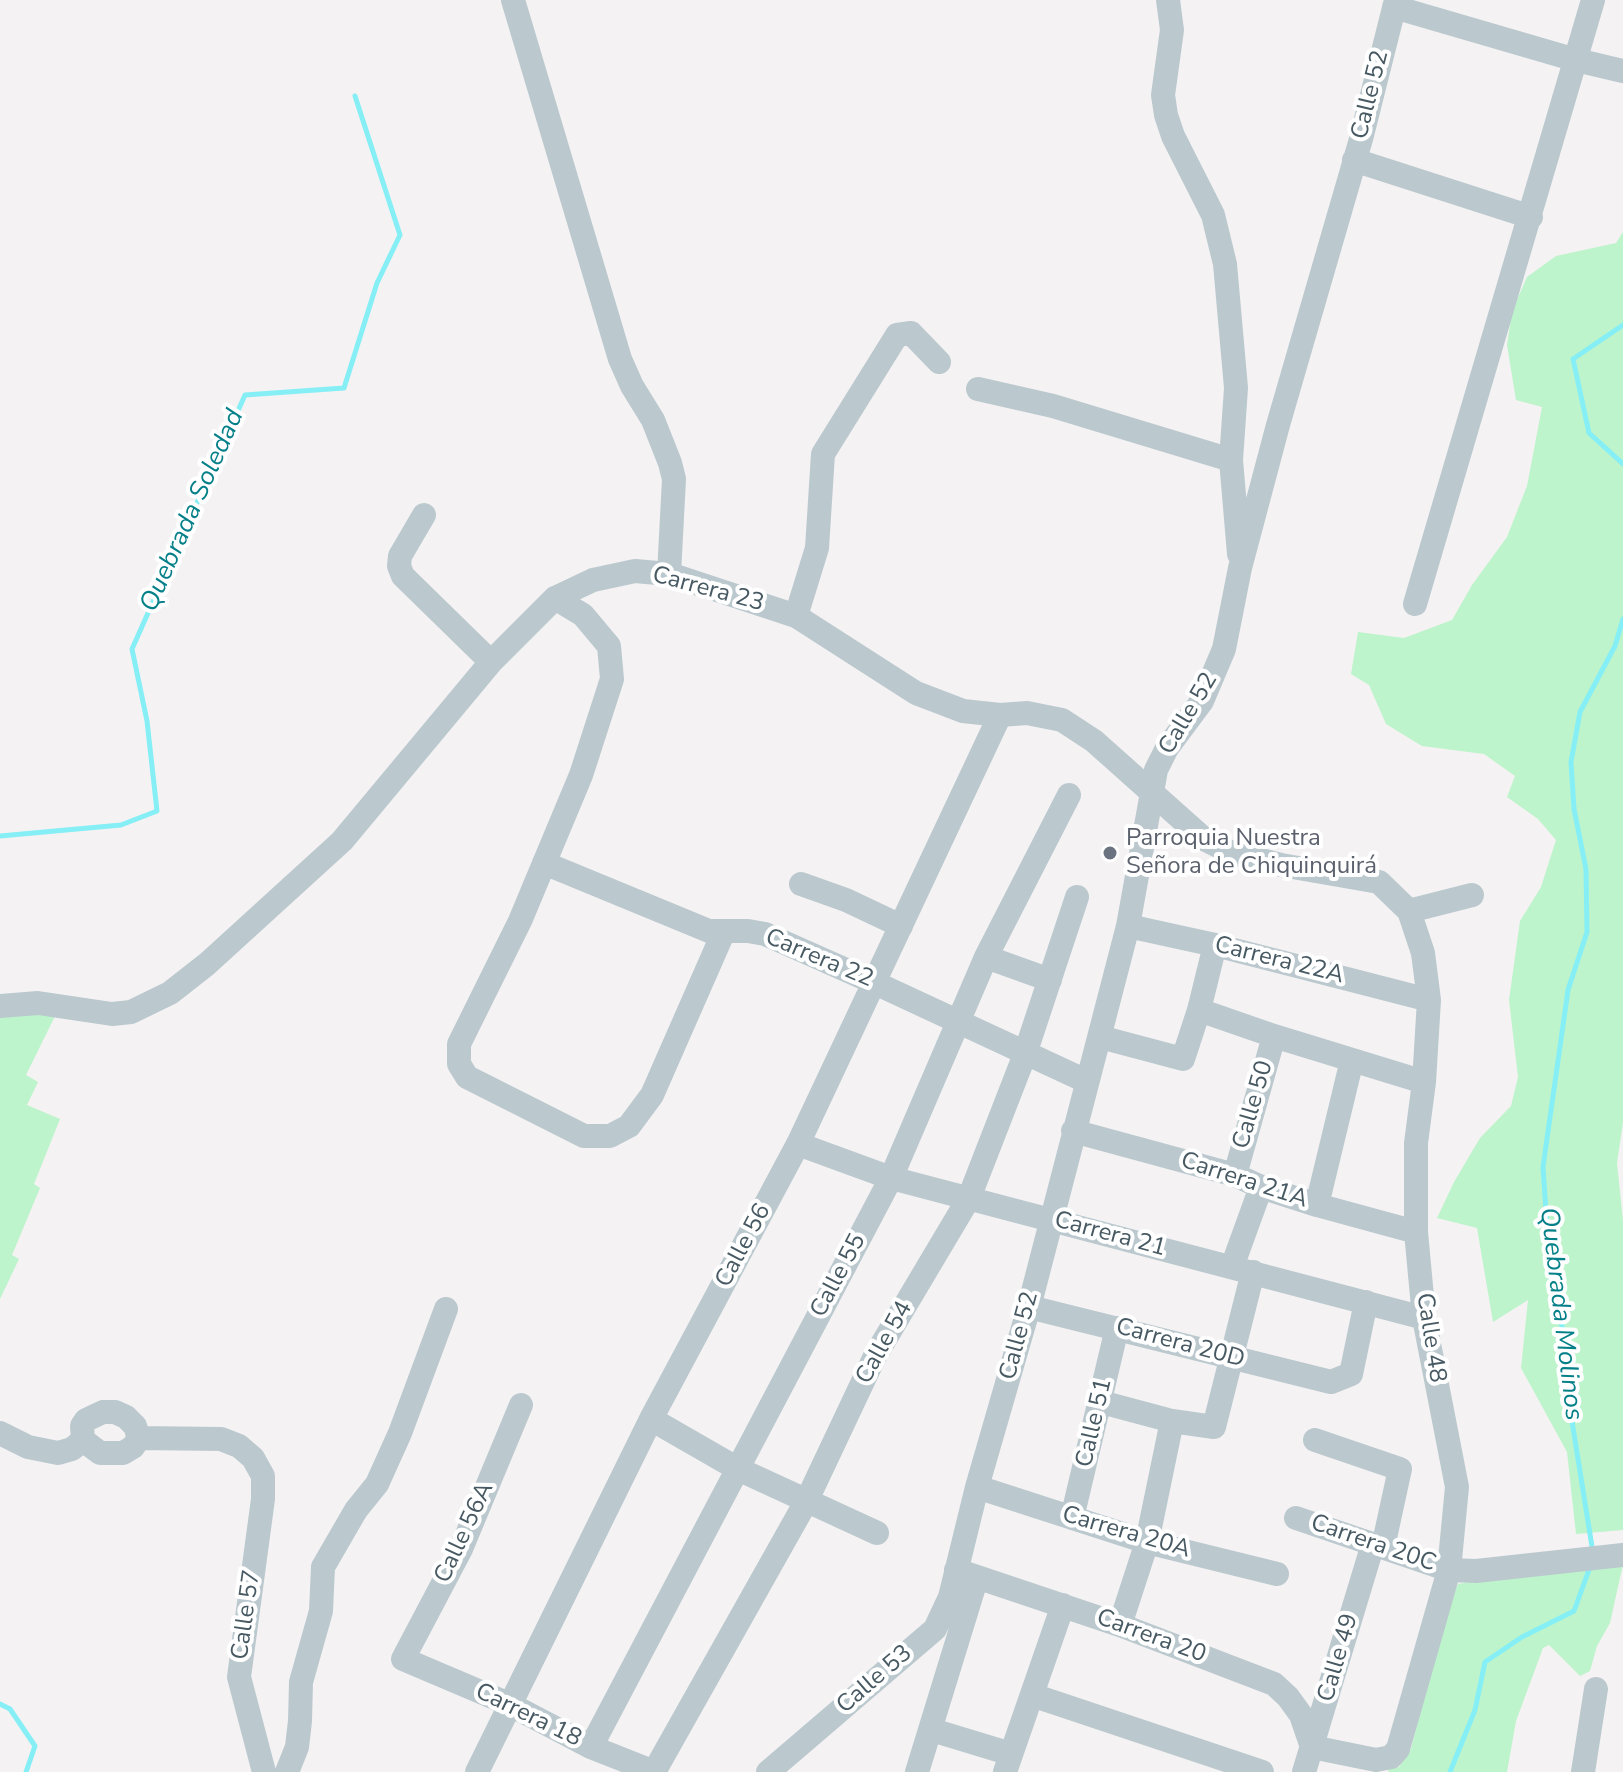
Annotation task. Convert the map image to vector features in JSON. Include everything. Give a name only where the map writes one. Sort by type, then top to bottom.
[{"type":"street","points":[[513,0],[620,359],[653,420],[670,463],[674,479],[669,574]]},
{"type":"street","points":[[1168,0],[1172,30],[1163,95],[1166,115],[1173,136],[1213,215],[1225,264],[1236,388],[1231,460],[1240,568]]},
{"type":"street","points":[[1415,604],[1593,0]]},
{"type":"street","points":[[1395,3],[1576,60],[1623,71]]},
{"type":"street","name":"Calle 52","points":[[917,1772],[932,1730],[967,1573],[977,1487],[1029,1307],[1128,926],[1156,770],[1167,748],[1202,701],[1224,649],[1240,568],[1395,3]]},
{"type":"street","points":[[1354,160],[1531,217]]},
{"type":"street","points":[[796,616],[817,548],[823,454],[897,335],[911,333],[939,362]]},
{"type":"street","points":[[978,389],[1053,406],[1231,460]]},
{"type":"street","points":[[424,515],[400,556],[399,566],[403,576],[491,662]]},
{"type":"street","name":"Carrera 23","points":[[0,1006],[38,1003],[112,1014],[131,1012],[170,993],[207,964],[342,841],[491,662],[555,598],[593,580],[635,571],[669,574],[796,616],[916,693],[963,711],[1000,715],[1027,713],[1062,720],[1094,741],[1153,797],[1204,839],[1232,853],[1379,882],[1409,911]]},
{"type":"street","points":[[555,598],[583,615],[609,646],[612,679],[581,775],[520,921],[459,1044],[459,1064],[467,1077],[584,1136],[610,1136],[629,1126],[652,1095],[724,931]]},
{"type":"street","name":"Calle 56","points":[[477,1772],[651,1419],[798,1144],[1000,715]]},
{"type":"street","name":"Calle 55","points":[[591,1747],[891,1178],[986,957],[1069,795]]},
{"type":"street","name":"Carrera 22","points":[[544,863],[709,931],[765,934],[1086,1081]]},
{"type":"street","points":[[801,884],[846,900],[901,926]]},
{"type":"street","points":[[1409,911],[1472,895]]},
{"type":"street","name":"Calle 54","points":[[654,1772],[807,1500],[875,1356],[969,1198],[1025,1054],[1077,897]]},
{"type":"street","name":"Calle 48","points":[[1312,1747],[1376,1760],[1391,1757],[1398,1749],[1449,1570],[1457,1487],[1424,1318],[1416,1232],[1416,1143],[1424,1082],[1429,1000],[1423,953],[1409,911]]},
{"type":"street","name":"Carrera 22A","points":[[1128,926],[1429,1000]]},
{"type":"street","points":[[1100,1037],[1183,1059],[1215,945]]},
{"type":"street","points":[[986,957],[1050,980]]},
{"type":"street","points":[[1199,1010],[1424,1082]]},
{"type":"street","name":"Calle 50","points":[[1235,1175],[1274,1036]]},
{"type":"street","points":[[1317,1205],[1352,1060]]},
{"type":"street","name":"Carrera 21A","points":[[1073,1131],[1235,1175],[1317,1205],[1416,1232]]},
{"type":"street","name":"Carrera 21","points":[[798,1144],[891,1178],[1424,1318]]},
{"type":"street","name":"Calle 50","points":[[1172,1421],[1214,1427],[1231,1358],[1243,1270],[1261,1187]]},
{"type":"street","name":"Carrera 20D","points":[[1029,1307],[1331,1382],[1351,1374],[1366,1302]]},
{"type":"street","points":[[287,1772],[297,1747],[301,1682],[321,1611],[323,1567],[356,1510],[377,1484],[400,1433],[446,1309]]},
{"type":"street","name":"Calle 51","points":[[1072,1518],[1117,1328]]},
{"type":"street","points":[[1101,1402],[1172,1421],[1147,1542],[1120,1625]]},
{"type":"street","name":"Calle 56A","points":[[403,1659],[461,1549],[521,1405]]},
{"type":"street","points":[[103,1412],[115,1412],[135,1426],[139,1438],[133,1447],[112,1455],[100,1453],[83,1440],[82,1426],[86,1420],[103,1412]]},
{"type":"street","points":[[651,1419],[738,1469],[877,1533]]},
{"type":"street","points":[[0,1433],[28,1447],[58,1453],[72,1449],[83,1440]]},
{"type":"street","name":"Calle 57","points":[[139,1438],[221,1439],[239,1446],[253,1458],[263,1476],[263,1499],[239,1677],[264,1772]]},
{"type":"street","name":"Calle 49","points":[[1304,1772],[1400,1469],[1315,1440]]},
{"type":"street","name":"Carrera 20A","points":[[977,1487],[1147,1542],[1277,1574]]},
{"type":"street","name":"Carrera 20C","points":[[1296,1518],[1449,1570]]},
{"type":"street","points":[[1449,1570],[1476,1571],[1616,1556]]},
{"type":"street","name":"Carrera 20","points":[[967,1573],[1120,1625],[1274,1684],[1301,1715],[1312,1747]]},
{"type":"street","name":"Calle 53","points":[[768,1772],[935,1629],[950,1597],[967,1573]]},
{"type":"street","points":[[932,1730],[1008,1763],[1063,1605]]},
{"type":"street","name":"Carrera 18","points":[[403,1659],[509,1704],[591,1747],[654,1772]]},
{"type":"street","points":[[1583,1772],[1596,1689]]},
{"type":"street","points":[[1032,1695],[1225,1766],[1262,1772]]},
{"type":"green space","points":[[1623,232],[1623,1122],[1617,1163],[1623,1221],[1623,1530],[1576,1534],[1567,1452],[1521,1368],[1528,1300],[1493,1322],[1477,1228],[1437,1218],[1480,1138],[1511,1106],[1518,1077],[1509,1000],[1520,921],[1541,887],[1556,840],[1538,819],[1507,797],[1515,776],[1484,754],[1422,746],[1386,724],[1369,685],[1351,674],[1358,632],[1404,638],[1452,620],[1472,585],[1507,537],[1527,486],[1542,407],[1516,400],[1507,345],[1512,311],[1527,277],[1556,256],[1616,243]]},
{"type":"green space","points":[[0,1006],[60,1006],[26,1075],[38,1082],[27,1105],[60,1119],[34,1184],[40,1188],[12,1255],[19,1259],[0,1299]]},
{"type":"green space","points":[[1623,1564],[1610,1623],[1597,1646],[1590,1671],[1580,1676],[1549,1645],[1543,1648],[1516,1721],[1507,1772],[1389,1772],[1387,1769],[1399,1767],[1411,1749],[1446,1611],[1458,1584],[1495,1577]]},
{"type":"waterway","name":"Quebrada Soledad","points":[[0,836],[121,825],[157,811],[147,721],[132,649],[245,395],[344,388],[377,283],[400,235],[355,96]]},
{"type":"waterway","name":"Quebrada Molinos","points":[[1623,325],[1573,359],[1589,433],[1623,464]]},
{"type":"waterway","name":"Quebrada Molinos","points":[[1593,1553],[1571,1415],[1565,1337],[1551,1287],[1543,1167],[1568,990],[1587,932],[1586,869],[1574,809],[1571,762],[1580,712],[1615,646],[1623,619]]},
{"type":"waterway","name":"Quebrada Molinos","points":[[1450,1772],[1475,1710],[1485,1662],[1522,1637],[1574,1611],[1590,1567]]},
{"type":"waterway","name":"Quebrada Soledad","points":[[0,1704],[10,1709],[35,1746],[26,1772]]},
{"type":"place","name":"Parroquia Nuestra Señora de Chiquinquirá","points":[[1110,853]]}]
